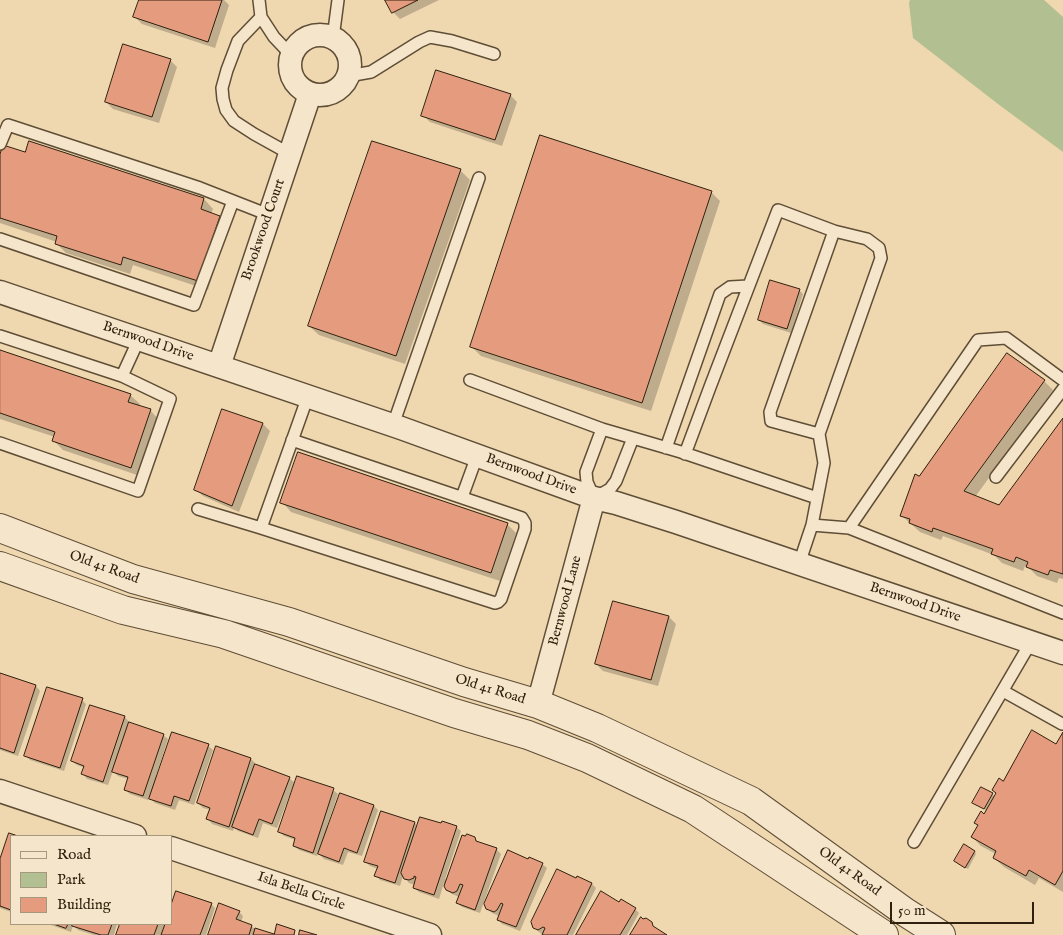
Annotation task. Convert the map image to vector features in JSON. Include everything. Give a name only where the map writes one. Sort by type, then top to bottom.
[{"type":"street","points":[[316,36],[333,38],[347,52],[350,66],[348,76],[341,87],[331,94],[310,94],[295,82],[291,72],[290,62],[292,56],[304,41],[316,36]]},
{"type":"street","name":"Brookwood Court","points":[[219,366],[310,94]]},
{"type":"street","name":"Bernwood Drive","points":[[0,292],[394,425],[594,498],[676,522],[1063,653]]},
{"type":"street","name":"Bernwood Lane","points":[[538,704],[594,498]]},
{"type":"street","name":"Old 41 Road","points":[[0,528],[133,579],[289,622],[464,682],[538,704],[597,728],[751,801],[905,912],[941,935]]},
{"type":"street","points":[[0,566],[123,610],[224,634],[454,713],[528,735],[587,758],[693,809],[884,935]]},
{"type":"street","points":[[528,735],[538,704]]},
{"type":"street","points":[[0,791],[132,835]]},
{"type":"street","name":"Isla Bella Circle","points":[[172,848],[430,935]]},
{"type":"lane","points":[[259,0],[261,17],[274,37],[292,56]]},
{"type":"lane","points":[[333,38],[338,0]]},
{"type":"lane","points":[[261,17],[238,41],[222,88],[223,99],[226,110],[234,121],[290,154]]},
{"type":"lane","points":[[348,76],[371,72],[430,37],[452,41],[494,54]]},
{"type":"lane","points":[[0,144],[8,125],[200,188],[269,215]]},
{"type":"lane","points":[[394,425],[479,178]]},
{"type":"lane","points":[[0,239],[194,305],[233,201]]},
{"type":"lane","points":[[685,454],[778,210],[834,231],[867,239],[879,248],[881,258],[819,434],[824,463],[812,525],[799,564]]},
{"type":"lane","points":[[819,434],[771,421],[770,412],[834,231]]},
{"type":"lane","points":[[666,448],[720,294],[730,287],[748,286]]},
{"type":"lane","points":[[0,336],[122,376],[170,399],[138,491],[0,443]]},
{"type":"lane","points":[[849,528],[978,340],[1006,338],[1063,380]]},
{"type":"lane","points":[[122,376],[139,340]]},
{"type":"lane","points":[[470,380],[602,429],[685,454],[817,498]]},
{"type":"lane","points":[[996,477],[1063,389]]},
{"type":"lane","points":[[261,528],[308,396]]},
{"type":"lane","points":[[602,429],[586,472],[587,482],[594,498],[610,489],[616,481],[633,438]]},
{"type":"lane","points":[[198,509],[495,602],[501,599],[524,529],[525,523],[522,518],[292,440]]},
{"type":"lane","points":[[462,497],[477,456]]},
{"type":"lane","points":[[812,525],[849,528],[1063,613]]},
{"type":"lane","points":[[914,842],[1031,642]]},
{"type":"lane","points":[[1003,691],[1062,724]]},
{"type":"green space","points":[[910,0],[1044,0],[1063,17],[1063,152],[913,38]]},
{"type":"building","points":[[139,0],[222,0],[208,42],[133,17]]},
{"type":"building","points":[[385,0],[418,0],[392,13]]},
{"type":"building","points":[[123,44],[171,59],[152,117],[105,102]]},
{"type":"building","points":[[436,70],[511,94],[495,140],[421,116]]},
{"type":"building","points":[[540,135],[712,191],[642,403],[470,347]]},
{"type":"building","points":[[29,141],[204,198],[201,209],[220,216],[198,281],[123,257],[121,265],[55,244],[57,236],[0,218],[0,154],[3,145],[25,152]]},
{"type":"building","points":[[372,141],[461,169],[396,356],[308,326]]},
{"type":"building","points":[[770,280],[800,289],[787,329],[758,320]]},
{"type":"building","points":[[0,350],[131,394],[128,402],[151,409],[131,468],[52,441],[55,432],[0,413]]},
{"type":"building","points":[[1007,353],[1045,380],[964,491],[999,505],[1063,418],[1063,574],[1050,570],[1048,575],[1026,567],[1028,562],[1016,557],[1014,562],[991,554],[993,549],[933,528],[932,532],[909,523],[910,519],[900,516],[915,474],[919,476]]},
{"type":"building","points":[[222,409],[263,423],[232,506],[194,490]]},
{"type":"building","points":[[298,452],[508,523],[491,573],[280,503]]},
{"type":"building","points":[[613,601],[669,616],[651,680],[595,664]]},
{"type":"building","points":[[0,673],[36,685],[14,753],[0,748]]},
{"type":"building","points":[[47,687],[83,698],[60,768],[24,756]]},
{"type":"building","points":[[90,705],[125,716],[103,782],[81,774],[84,766],[71,761]]},
{"type":"building","points":[[129,722],[164,734],[143,796],[124,790],[128,777],[112,772]]},
{"type":"building","points":[[1032,730],[1056,744],[1063,732],[1063,871],[1055,885],[1029,870],[1026,876],[993,858],[996,851],[971,837],[978,825],[974,823],[981,811],[984,814],[996,793],[992,790],[999,778],[1003,781]]},
{"type":"building","points":[[172,732],[209,744],[189,801],[174,796],[171,806],[149,799]]},
{"type":"building","points":[[216,746],[251,758],[229,827],[206,819],[210,808],[197,803]]},
{"type":"building","points":[[255,764],[290,777],[272,824],[259,819],[253,835],[232,827]]},
{"type":"building","points":[[297,776],[334,788],[313,853],[293,846],[295,838],[278,832]]},
{"type":"building","points":[[981,787],[993,793],[984,809],[972,803]]},
{"type":"building","points":[[340,793],[374,805],[357,853],[344,848],[339,862],[318,854]]},
{"type":"building","points":[[381,811],[415,822],[395,883],[374,876],[378,866],[364,862]]},
{"type":"building","points":[[420,817],[457,826],[434,895],[413,888],[416,877],[414,876],[414,878],[409,880],[404,879],[401,873]]},
{"type":"building","points":[[9,833],[15,835],[10,835],[10,910],[0,906],[0,859]]},
{"type":"building","points":[[467,834],[475,837],[476,841],[497,848],[475,910],[456,903],[463,885],[460,884],[457,891],[453,893],[446,890],[444,886],[462,835],[465,836]]},
{"type":"building","points":[[964,844],[975,851],[965,868],[954,861]]},
{"type":"building","points":[[508,850],[543,863],[516,927],[497,920],[503,904],[501,903],[494,912],[486,909],[484,904]]},
{"type":"building","points":[[557,869],[592,883],[567,935],[542,935],[545,928],[543,927],[538,930],[533,928],[531,922]]},
{"type":"building","points":[[176,891],[212,903],[200,935],[161,935],[165,925],[172,925],[172,902]]},
{"type":"building","points":[[601,891],[619,902],[621,899],[636,908],[620,935],[576,935]]},
{"type":"building","points":[[219,903],[240,911],[236,919],[252,925],[249,935],[208,935]]},
{"type":"building","points":[[641,917],[652,922],[653,926],[667,935],[630,935]]},
{"type":"building","points":[[277,924],[295,930],[294,935],[253,935],[255,928],[274,934]]},
{"type":"building","points":[[57,925],[68,925],[66,928]]},
{"type":"building","points":[[112,925],[108,935],[101,935],[72,926]]},
{"type":"building","points":[[120,925],[158,925],[154,935],[116,935]]},
{"type":"building","points":[[300,930],[317,935],[299,935]]}]
